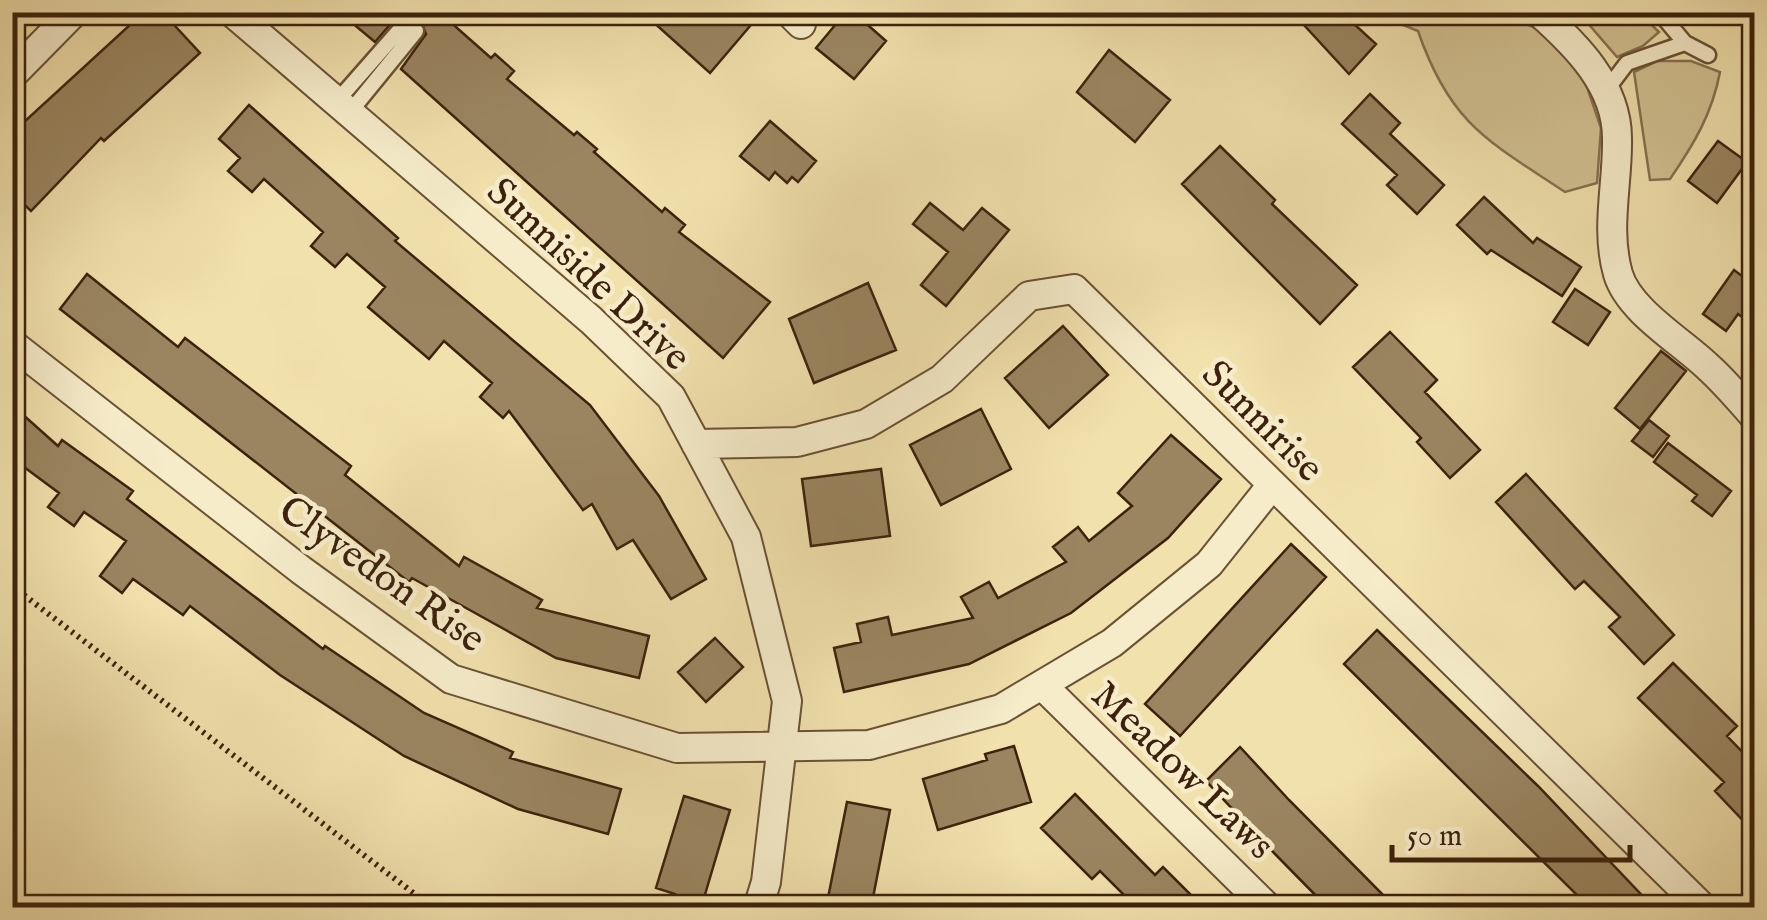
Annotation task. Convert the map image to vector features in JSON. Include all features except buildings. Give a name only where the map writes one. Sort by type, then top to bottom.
[{"type":"street","points":[[12,75],[74,12]]},
{"type":"street","name":"Sunniside Drive","points":[[232,12],[591,320],[671,398],[746,538],[787,701],[766,882],[758,907]]},
{"type":"street","points":[[1539,12],[1582,50],[1605,92],[1618,134],[1610,211],[1619,277],[1656,325],[1707,365],[1754,416]]},
{"type":"street","name":"Sunnirise","points":[[696,444],[797,442],[866,424],[942,379],[1030,296],[1074,289],[1702,908]]},
{"type":"street","name":"Clyvedon Rise","points":[[12,344],[301,570],[451,679],[677,748],[782,743],[869,745],[1001,709],[1044,687],[1112,642],[1209,564],[1272,485]]},
{"type":"street","name":"Meadow Laws","points":[[1044,687],[1268,908]]},
{"type":"lane","points":[[1659,12],[1684,43],[1708,55]]},
{"type":"lane","points":[[343,107],[412,25]]},
{"type":"lane","points":[[1605,92],[1627,63],[1684,43]]},
{"type":"path","points":[[12,586],[433,908]]},
{"type":"shaded area","points":[[1374,13],[1503,13],[1548,34],[1584,78],[1601,128],[1597,183],[1565,192],[1493,143],[1458,109],[1430,63],[1418,31]]},
{"type":"shaded area","points":[[1579,13],[1639,13],[1659,32],[1643,46],[1617,57]]},
{"type":"shaded area","points":[[1657,61],[1691,61],[1720,72],[1707,115],[1679,166],[1670,179],[1650,180],[1634,72]]}]
